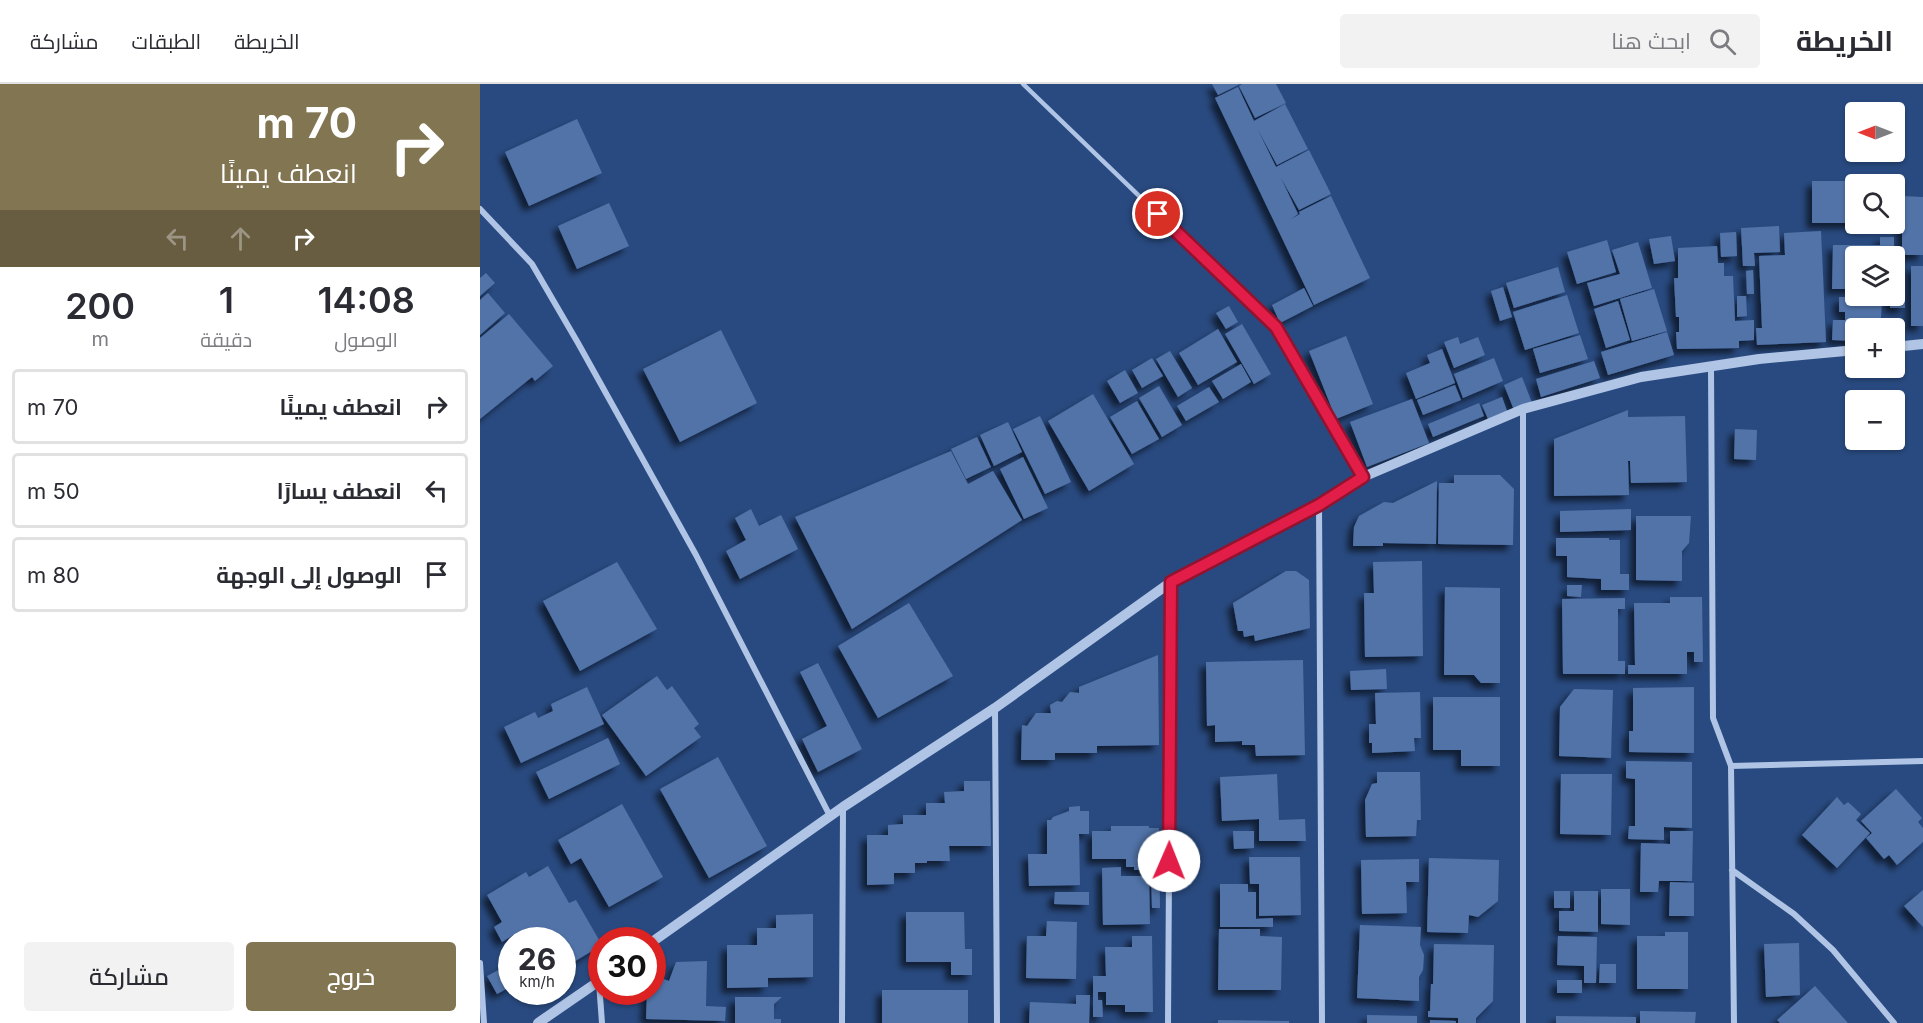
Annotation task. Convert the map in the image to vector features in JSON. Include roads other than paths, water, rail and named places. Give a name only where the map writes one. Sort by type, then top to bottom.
[{"type":"street","points":[[480,209],[532,264],[572,333],[696,555],[830,816]]},
{"type":"street","points":[[1905,346],[1923,344]]},
{"type":"street","points":[[666,932],[843,807],[995,708],[1171,582],[1319,505],[1363,477],[1523,409],[1641,376],[1760,359],[1845,351]]},
{"type":"street","points":[[1711,367],[1713,718],[1731,766],[1734,1023]]},
{"type":"street","points":[[1523,409],[1523,1023]]},
{"type":"street","points":[[1319,505],[1322,1023]]},
{"type":"street","points":[[1168,1023],[1171,582]]},
{"type":"street","points":[[995,708],[997,1023]]},
{"type":"street","points":[[1731,766],[1923,761]]},
{"type":"street","points":[[842,1023],[843,807]]},
{"type":"street","points":[[1732,870],[1794,914],[1833,950],[1894,1023]]},
{"type":"street","points":[[480,963],[484,1023]]},
{"type":"street","points":[[538,1023],[588,988]]},
{"type":"street","points":[[601,1005],[602,1023]]},
{"type":"lane","points":[[1023,84],[1276,327],[1363,477]]}]
